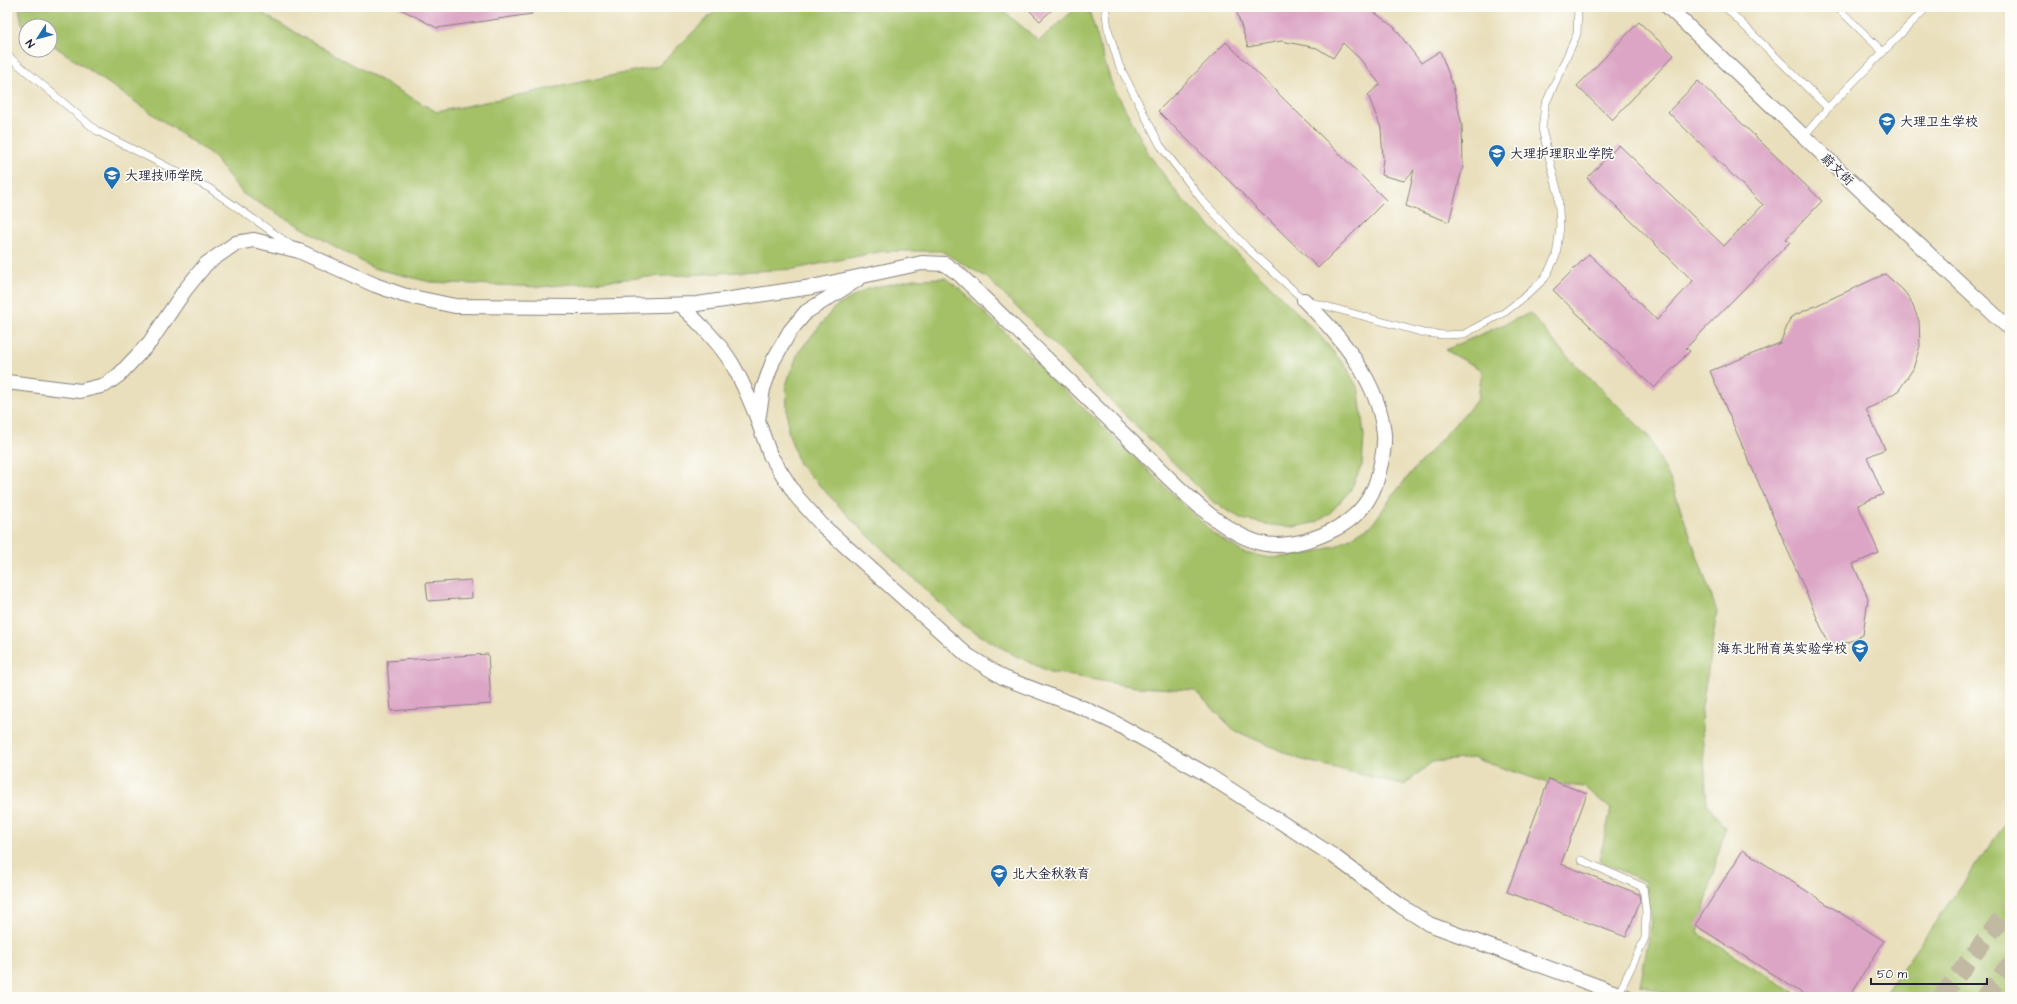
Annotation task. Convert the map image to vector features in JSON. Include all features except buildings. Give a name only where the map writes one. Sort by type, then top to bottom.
[{"type":"street","name":"蔚文街","points":[[1668,7],[1804,136],[2008,324]]},
{"type":"street","points":[[7,382],[80,391],[105,385],[119,375],[150,342],[185,290],[206,264],[236,243],[254,240],[299,251],[375,285],[403,295],[455,306],[579,307],[697,304],[804,288],[922,263],[946,264],[959,274],[1164,473],[1212,517],[1231,530],[1255,542],[1278,544],[1314,540],[1344,525],[1373,493],[1382,461],[1384,435],[1376,401],[1364,375],[1340,337],[1304,300]]},
{"type":"street","points":[[758,420],[763,389],[772,361],[790,331],[806,312],[867,274]]},
{"type":"street","points":[[680,304],[708,332],[730,361],[744,387],[770,454],[797,497],[823,526],[967,655],[1004,678],[1083,708],[1115,723],[1206,774],[1335,857],[1401,906],[1429,924],[1623,996]]},
{"type":"lane","points":[[1105,7],[1108,29],[1119,65],[1160,145],[1202,200],[1247,248],[1304,300],[1424,333],[1444,335],[1464,334],[1505,312],[1528,295],[1545,278],[1556,256],[1560,227],[1558,193],[1542,129],[1545,105],[1577,34],[1578,7]]},
{"type":"lane","points":[[1725,7],[1828,108]]},
{"type":"lane","points":[[1837,7],[1883,52]]},
{"type":"lane","points":[[1804,136],[1828,108],[1927,7]]},
{"type":"lane","points":[[7,56],[97,131],[209,188],[299,251]]},
{"type":"lane","points":[[1581,860],[1643,887],[1646,912],[1645,938],[1623,996]]},
{"type":"green space","points":[[19,7],[266,7],[263,14],[437,112],[658,66],[719,7],[999,7],[1039,41],[1077,7],[1088,7],[1111,82],[1150,156],[1181,198],[1315,330],[1347,368],[1359,391],[1364,436],[1362,465],[1350,491],[1329,514],[1317,522],[1295,527],[1270,525],[1242,519],[1213,502],[986,277],[941,251],[883,251],[794,269],[649,277],[539,287],[430,282],[373,268],[243,194],[212,155],[58,49],[58,18],[21,18]]},
{"type":"green space","points":[[945,278],[961,290],[1214,534],[1244,553],[1271,558],[1309,554],[1338,545],[1372,525],[1393,495],[1416,467],[1478,399],[1482,370],[1445,350],[1530,313],[1564,353],[1647,434],[1670,479],[1717,612],[1701,713],[1707,803],[1725,828],[1698,933],[1801,997],[1679,997],[1640,985],[1652,921],[1644,881],[1599,861],[1611,809],[1584,787],[1548,783],[1473,758],[1432,762],[1404,785],[1299,759],[1234,730],[1194,690],[1136,687],[1050,672],[1016,656],[964,626],[857,525],[799,464],[788,431],[786,385],[798,353],[834,308],[867,289],[913,279]]},
{"type":"green space","points":[[2010,817],[2010,997],[1882,997]]},
{"type":"tunnel","points":[[1941,997],[2010,907]]},
{"type":"tunnel","points":[[1984,997],[2010,964]]},
{"type":"place","name":"大理卫生学校","points":[[1887,136]]},
{"type":"place","name":"大理护理职业学院","points":[[1497,168]]},
{"type":"place","name":"大理技师学院","points":[[112,190]]},
{"type":"place","name":"海东北附育英实验学校","points":[[1860,663]]},
{"type":"place","name":"北大金秋教育","points":[[999,888]]}]
